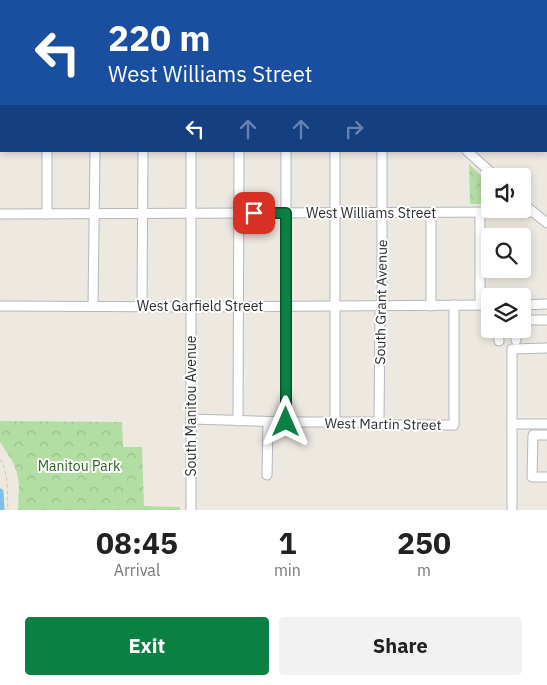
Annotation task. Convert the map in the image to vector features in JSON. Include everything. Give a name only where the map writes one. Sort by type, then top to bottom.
[{"type":"street","points":[[47,152],[47,214]]},
{"type":"street","points":[[93,306],[95,152]]},
{"type":"street","points":[[142,306],[143,152]]},
{"type":"street","name":"South Manitou Avenue","points":[[191,152],[191,510]]},
{"type":"street","points":[[238,421],[239,152]]},
{"type":"street","points":[[286,152],[286,422]]},
{"type":"street","points":[[335,152],[335,422]]},
{"type":"street","name":"South Grant Avenue","points":[[379,422],[382,152]]},
{"type":"street","points":[[468,152],[486,168]]},
{"type":"street","points":[[480,152],[480,162]]},
{"type":"street","points":[[480,212],[480,305]]},
{"type":"street","points":[[533,212],[547,223]]},
{"type":"street","name":"West Williams Street","points":[[0,214],[533,212]]},
{"type":"street","points":[[430,213],[430,306]]},
{"type":"street","points":[[531,305],[547,304]]},
{"type":"street","name":"West Martin Street","points":[[191,419],[268,422],[379,422],[386,425],[454,425],[454,305]]},
{"type":"street","name":"West Garfield Street","points":[[0,306],[480,305]]},
{"type":"street","points":[[531,320],[547,320]]},
{"type":"street","points":[[512,510],[512,349],[547,348]]},
{"type":"street","points":[[267,475],[268,422]]},
{"type":"street","points":[[512,424],[547,424]]},
{"type":"street","points":[[547,435],[533,435],[532,477],[547,477]]},
{"type":"path","points":[[0,459],[3,463],[5,474],[8,510]]},
{"type":"green space","points":[[469,164],[481,175],[481,204],[470,204]]},
{"type":"green space","name":"Manitou Park","points":[[0,421],[122,422],[123,447],[142,447],[144,506],[180,507],[180,510],[18,510],[19,484],[17,473],[13,462],[0,442]]},
{"type":"waterway","points":[[0,492],[1,510]]},
{"type":"route","points":[[254,213],[286,213],[286,422]]}]
